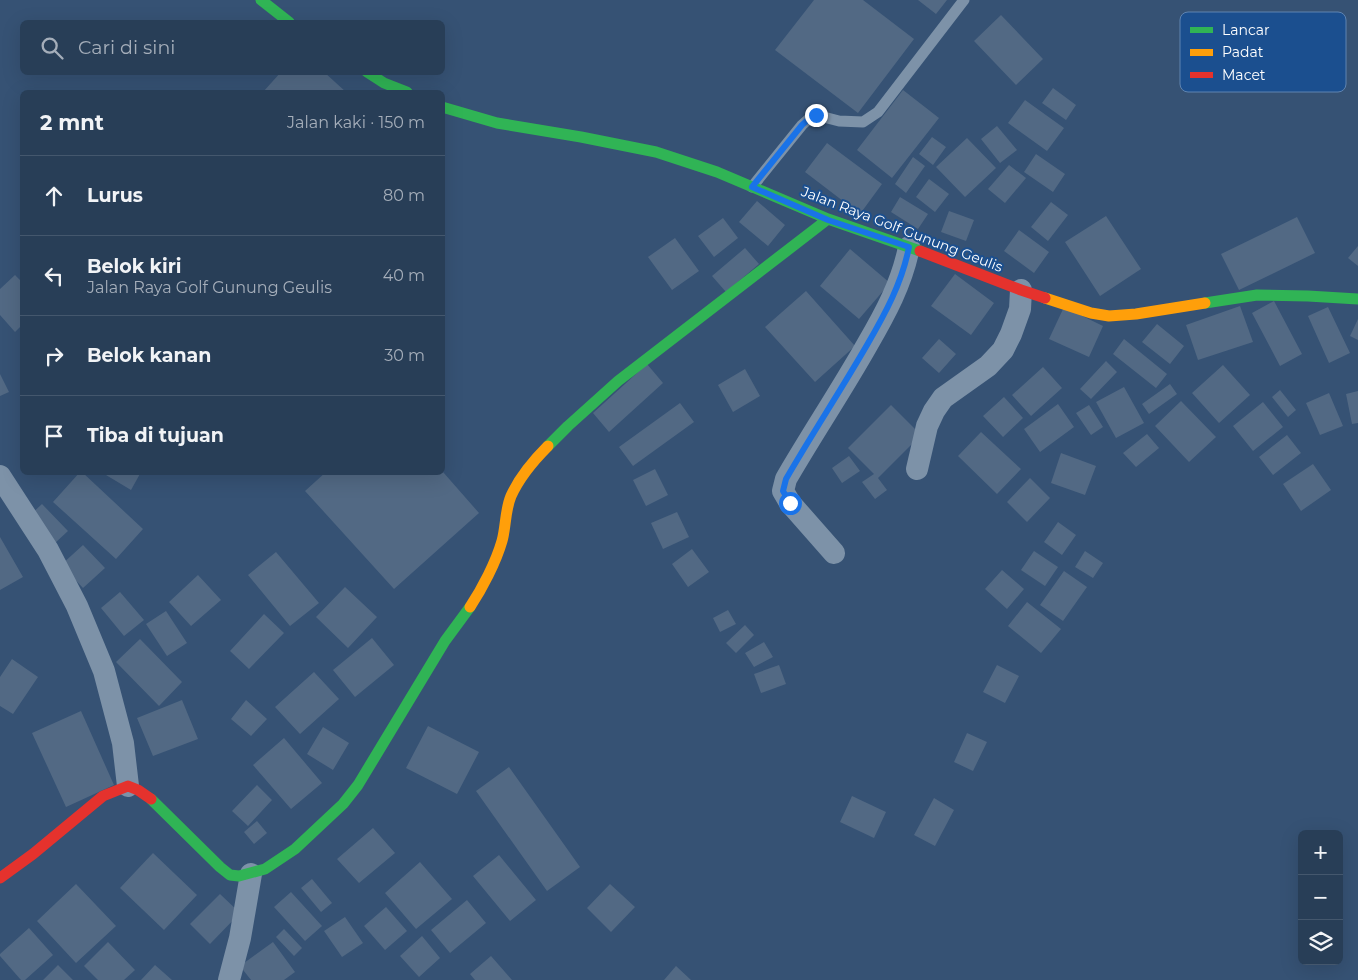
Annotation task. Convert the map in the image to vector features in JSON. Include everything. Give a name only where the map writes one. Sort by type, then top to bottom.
[{"type":"street","points":[[261,0],[286,20]]},
{"type":"street","points":[[371,75],[402,90]]},
{"type":"street","name":"Jalan Raya Golf Gunung Geulis","points":[[445,108],[497,123],[656,152],[717,172],[828,220],[909,247],[1021,290],[1091,313],[1109,316],[1136,314],[1258,295],[1358,299]]},
{"type":"street","points":[[0,878],[33,854],[103,796],[128,786],[149,797],[202,851],[230,875],[251,874],[265,869],[295,849],[343,804],[358,785],[445,641],[474,601],[502,541],[510,498],[530,464],[618,381],[828,220]]},
{"type":"street","points":[[834,553],[790,503],[783,491],[786,479],[849,377],[887,310],[905,266],[909,247]]},
{"type":"street","points":[[917,470],[928,426],[934,411],[943,398],[988,366],[1003,350],[1020,309],[1021,290]]},
{"type":"street","points":[[0,476],[48,550],[77,606],[104,670],[123,743],[128,786]]},
{"type":"street","points":[[229,980],[240,938],[251,874]]},
{"type":"lane","points":[[752,187],[802,125],[812,116],[816,115],[839,121],[863,122],[878,112],[964,0]]},
{"type":"building","points":[[814,0],[863,0],[914,39],[858,113],[775,50]]},
{"type":"building","points":[[918,0],[947,0],[936,14]]},
{"type":"building","points":[[1001,15],[1043,59],[1016,85],[974,41]]},
{"type":"building","points":[[278,75],[327,75],[344,90],[265,90]]},
{"type":"building","points":[[1053,88],[1076,105],[1066,120],[1042,103]]},
{"type":"building","points":[[903,90],[939,118],[892,178],[857,150]]},
{"type":"building","points":[[1025,100],[1064,128],[1047,151],[1008,123]]},
{"type":"building","points":[[997,126],[1017,150],[1000,163],[981,139]]},
{"type":"building","points":[[932,137],[946,147],[933,165],[919,154]]},
{"type":"building","points":[[967,138],[996,168],[965,197],[936,167]]},
{"type":"building","points":[[827,143],[882,184],[860,214],[805,172]]},
{"type":"building","points":[[1036,154],[1065,174],[1053,192],[1024,172]]},
{"type":"building","points":[[913,157],[925,166],[906,193],[895,184]]},
{"type":"building","points":[[1009,165],[1026,178],[1005,203],[988,189]]},
{"type":"building","points":[[929,179],[949,194],[935,212],[916,197]]},
{"type":"building","points":[[900,197],[928,214],[918,229],[891,212]]},
{"type":"building","points":[[757,201],[785,225],[768,246],[739,222]]},
{"type":"building","points":[[1051,202],[1068,215],[1048,241],[1031,227]]},
{"type":"building","points":[[949,211],[974,220],[966,241],[941,232]]},
{"type":"building","points":[[1106,216],[1141,269],[1100,296],[1065,242]]},
{"type":"building","points":[[1297,217],[1315,253],[1239,290],[1221,254]]},
{"type":"building","points":[[723,218],[738,238],[714,257],[698,236]]},
{"type":"building","points":[[1019,230],[1049,252],[1034,273],[1004,251]]},
{"type":"building","points":[[675,238],[699,271],[672,290],[648,257]]},
{"type":"building","points":[[1358,246],[1358,266],[1348,258]]},
{"type":"building","points":[[745,248],[759,264],[726,292],[712,276]]},
{"type":"building","points":[[850,249],[890,283],[859,319],[820,286]]},
{"type":"building","points":[[955,274],[994,303],[971,335],[931,306]]},
{"type":"building","points":[[15,275],[20,280],[20,327],[15,332],[0,315],[0,289]]},
{"type":"building","points":[[806,291],[855,346],[815,382],[765,327]]},
{"type":"building","points":[[1274,301],[1302,354],[1280,366],[1252,313]]},
{"type":"building","points":[[1240,306],[1253,342],[1198,360],[1186,325]]},
{"type":"building","points":[[1064,307],[1103,326],[1089,357],[1049,339]]},
{"type":"building","points":[[1328,307],[1350,353],[1329,363],[1308,316]]},
{"type":"building","points":[[1358,319],[1358,340],[1350,336]]},
{"type":"building","points":[[1157,324],[1184,346],[1170,364],[1142,342]]},
{"type":"building","points":[[939,339],[956,354],[939,373],[922,358]]},
{"type":"building","points":[[1124,339],[1167,374],[1156,388],[1113,354]]},
{"type":"building","points":[[1106,361],[1117,372],[1091,399],[1080,389]]},
{"type":"building","points":[[647,364],[663,383],[609,432],[593,413]]},
{"type":"building","points":[[1223,365],[1250,395],[1219,423],[1192,393]]},
{"type":"building","points":[[1043,367],[1062,388],[1031,416],[1012,395]]},
{"type":"building","points":[[745,369],[760,396],[733,412],[718,385]]},
{"type":"building","points":[[0,374],[9,392],[0,396]]},
{"type":"building","points":[[1170,384],[1177,394],[1149,414],[1142,404]]},
{"type":"building","points":[[1124,387],[1144,423],[1116,438],[1096,402]]},
{"type":"building","points":[[1280,390],[1296,410],[1288,417],[1272,397]]},
{"type":"building","points":[[1358,391],[1358,423],[1352,424],[1346,394]]},
{"type":"building","points":[[1329,393],[1343,426],[1320,435],[1306,403]]},
{"type":"building","points":[[1004,397],[1023,418],[1003,437],[983,416]]},
{"type":"building","points":[[1181,401],[1216,437],[1189,462],[1155,426]]},
{"type":"building","points":[[1263,402],[1283,427],[1253,451],[1233,426]]},
{"type":"building","points":[[680,403],[694,422],[633,466],[619,447]]},
{"type":"building","points":[[1058,404],[1074,427],[1040,452],[1024,429]]},
{"type":"building","points":[[891,405],[921,435],[878,478],[887,490],[875,499],[862,482],[874,474],[848,448]]},
{"type":"building","points":[[1089,405],[1103,427],[1091,435],[1076,413]]},
{"type":"building","points":[[981,432],[1021,469],[997,494],[958,456]]},
{"type":"building","points":[[1147,434],[1159,448],[1136,467],[1123,453]]},
{"type":"building","points":[[1287,435],[1301,453],[1273,475],[1259,457]]},
{"type":"building","points":[[1061,453],[1096,466],[1085,495],[1051,483]]},
{"type":"building","points":[[849,456],[860,471],[842,483],[832,468]]},
{"type":"building","points":[[1313,464],[1331,490],[1301,511],[1283,484]]},
{"type":"building","points":[[655,469],[668,495],[646,506],[633,480]]},
{"type":"building","points":[[445,474],[479,513],[394,589],[305,491],[323,475]]},
{"type":"building","points":[[77,475],[85,475],[143,529],[116,559],[53,502]]},
{"type":"building","points":[[106,475],[139,475],[131,490]]},
{"type":"building","points":[[1030,478],[1050,498],[1027,522],[1007,502]]},
{"type":"building","points":[[42,504],[68,531],[54,544],[28,517]]},
{"type":"building","points":[[677,512],[689,537],[663,549],[651,523]]},
{"type":"building","points":[[1058,522],[1076,535],[1062,555],[1044,542]]},
{"type":"building","points":[[0,537],[23,577],[0,590]]},
{"type":"building","points":[[83,545],[105,568],[83,588],[61,565]]},
{"type":"building","points":[[692,549],[709,572],[688,587],[672,564]]},
{"type":"building","points":[[1034,551],[1058,567],[1045,586],[1021,570]]},
{"type":"building","points":[[1085,551],[1103,563],[1093,578],[1075,567]]},
{"type":"building","points":[[276,552],[319,603],[290,626],[248,575]]},
{"type":"building","points":[[1002,570],[1024,589],[1007,609],[985,589]]},
{"type":"building","points":[[1064,571],[1087,587],[1063,621],[1040,605]]},
{"type":"building","points":[[198,575],[221,600],[191,626],[169,602]]},
{"type":"building","points":[[345,587],[377,617],[348,648],[316,617]]},
{"type":"building","points":[[120,592],[144,620],[124,636],[101,608]]},
{"type":"building","points":[[1027,602],[1061,629],[1041,653],[1008,626]]},
{"type":"building","points":[[728,610],[736,624],[720,632],[713,618]]},
{"type":"building","points":[[166,611],[187,643],[167,656],[146,624]]},
{"type":"building","points":[[264,614],[284,633],[249,669],[230,651]]},
{"type":"building","points":[[745,625],[754,635],[736,653],[726,643]]},
{"type":"building","points":[[372,638],[394,665],[355,697],[333,670]]},
{"type":"building","points":[[140,639],[182,682],[159,706],[116,662]]},
{"type":"building","points":[[764,642],[773,657],[754,667],[745,653]]},
{"type":"building","points":[[12,659],[38,677],[13,714],[0,706],[0,677]]},
{"type":"building","points":[[779,665],[786,684],[761,693],[754,674]]},
{"type":"building","points":[[997,665],[1019,676],[1005,703],[983,692]]},
{"type":"building","points":[[314,672],[339,699],[300,734],[275,707]]},
{"type":"building","points":[[182,700],[198,739],[153,756],[137,718]]},
{"type":"building","points":[[246,700],[267,719],[251,736],[231,719]]},
{"type":"building","points":[[81,711],[114,785],[66,807],[32,733]]},
{"type":"building","points":[[428,726],[479,752],[457,794],[406,768]]},
{"type":"building","points":[[323,727],[349,743],[333,770],[307,754]]},
{"type":"building","points":[[967,733],[987,742],[973,771],[954,762]]},
{"type":"building","points":[[284,738],[322,783],[291,809],[253,765]]},
{"type":"building","points":[[509,767],[580,867],[547,891],[476,791]]},
{"type":"building","points":[[257,785],[272,800],[248,826],[232,811]]},
{"type":"building","points":[[852,796],[886,812],[874,838],[840,822]]},
{"type":"building","points":[[934,798],[954,810],[935,846],[914,835]]},
{"type":"building","points":[[257,821],[267,833],[254,844],[244,832]]},
{"type":"building","points":[[373,828],[395,853],[359,883],[337,859]]},
{"type":"building","points":[[153,853],[197,895],[164,930],[120,888]]},
{"type":"building","points":[[499,855],[536,900],[510,921],[473,876]]},
{"type":"building","points":[[420,862],[452,899],[416,929],[385,893]]},
{"type":"building","points":[[312,879],[332,903],[321,912],[301,888]]},
{"type":"building","points":[[76,884],[116,926],[76,963],[37,921]]},
{"type":"building","points":[[610,884],[635,907],[611,932],[587,908]]},
{"type":"building","points":[[291,892],[322,926],[305,941],[274,907]]},
{"type":"building","points":[[220,894],[240,913],[210,944],[190,924]]},
{"type":"building","points":[[467,900],[486,923],[450,953],[431,930]]},
{"type":"building","points":[[386,907],[407,931],[385,950],[364,926]]},
{"type":"building","points":[[345,917],[363,943],[342,957],[324,931]]},
{"type":"building","points":[[29,928],[53,955],[25,980],[21,980],[0,954]]},
{"type":"building","points":[[284,929],[302,948],[294,956],[276,937]]},
{"type":"building","points":[[422,936],[440,958],[419,977],[400,956]]},
{"type":"building","points":[[108,942],[135,970],[124,980],[98,980],[84,966]]},
{"type":"building","points":[[273,942],[295,972],[284,980],[251,980],[240,966]]},
{"type":"building","points":[[491,956],[512,980],[475,980],[470,974]]},
{"type":"building","points":[[58,965],[73,980],[43,980]]},
{"type":"building","points":[[155,965],[172,980],[141,980]]},
{"type":"building","points":[[676,966],[691,980],[664,980]]},
{"type":"traffic: fast","points":[[261,0],[286,20]]},
{"type":"traffic: fast","points":[[372,75],[384,83],[402,90]]},
{"type":"traffic: fast","points":[[445,108],[497,123],[656,152],[717,172],[828,219],[920,251]]},
{"type":"traffic: fast","points":[[548,446],[618,381],[828,219]]},
{"type":"traffic: fast","points":[[1205,303],[1257,295],[1358,299]]},
{"type":"traffic: fast","points":[[151,799],[230,875],[239,876],[265,869],[295,849],[343,804],[358,785],[445,641],[470,607]]},
{"type":"traffic: slow","points":[[1045,298],[1091,313],[1109,316],[1136,314],[1205,303]]},
{"type":"traffic: slow","points":[[470,607],[496,558],[503,536],[511,496],[527,469],[548,446]]},
{"type":"traffic: jam","points":[[920,251],[1045,298]]},
{"type":"traffic: jam","points":[[0,878],[33,854],[103,796],[128,786],[151,799]]},
{"type":"route","points":[[790,503],[783,491],[786,479],[849,377],[887,310],[905,266],[909,247],[828,220],[752,187],[802,125],[812,116],[816,115]]}]
